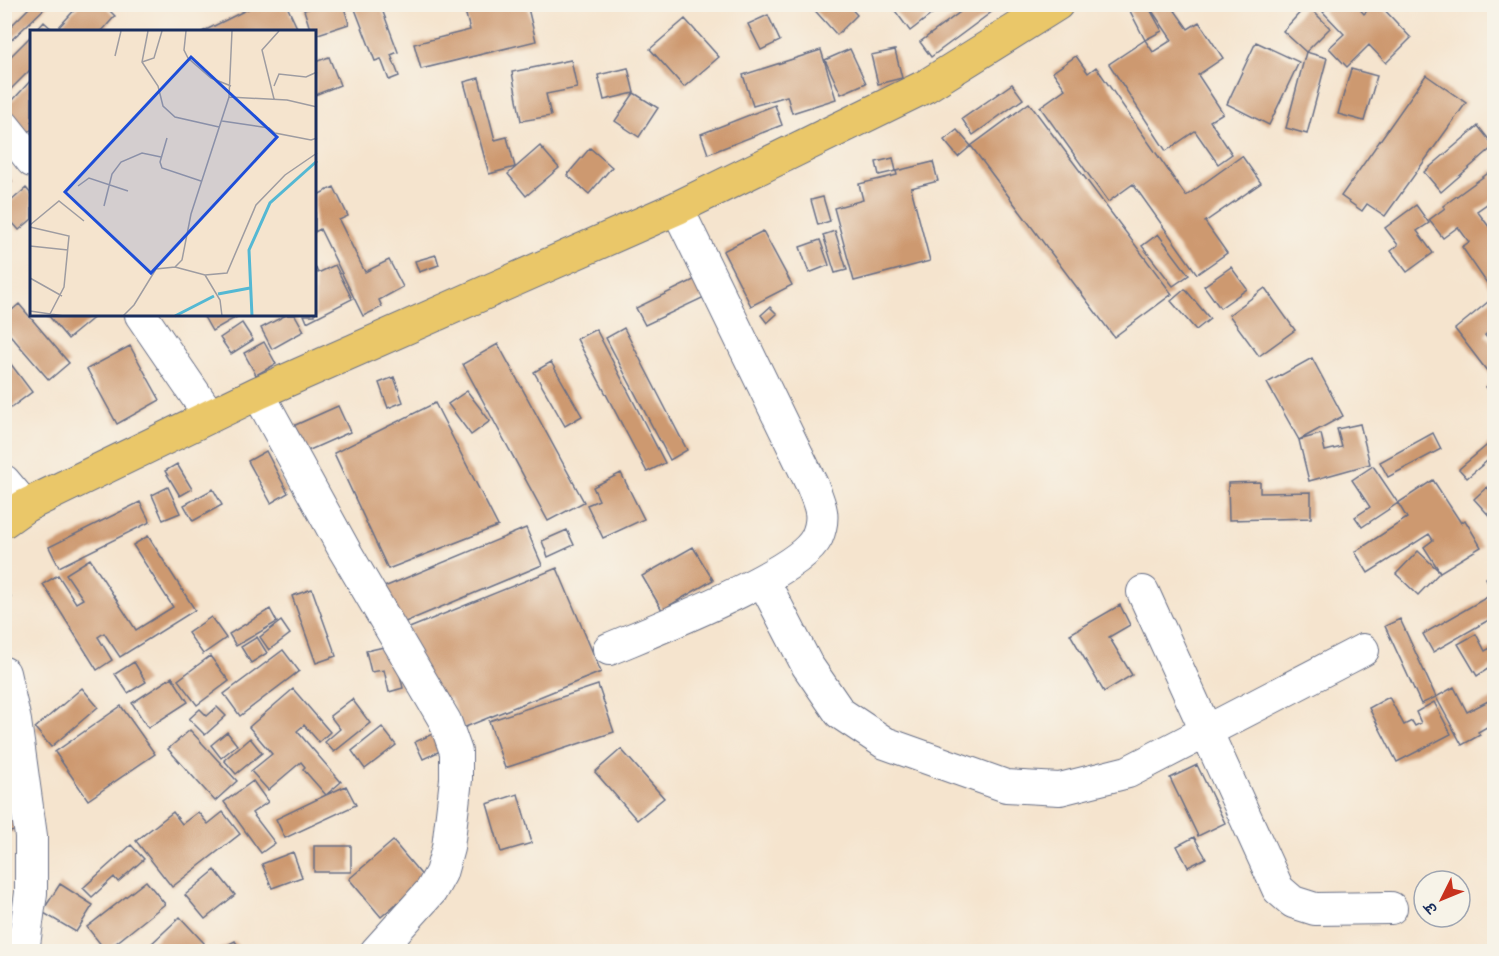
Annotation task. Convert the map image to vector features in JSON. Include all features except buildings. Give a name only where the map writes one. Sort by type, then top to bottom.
[{"type":"highway","points":[[15,514],[258,393],[677,208],[926,86],[1057,4]]},
{"type":"street","points":[[4,126],[30,158]]},
{"type":"street","points":[[609,649],[763,580],[795,560],[816,538],[823,513],[807,474],[677,208]]},
{"type":"street","points":[[142,316],[210,416]]},
{"type":"street","points":[[258,393],[345,551],[445,721],[456,752],[456,779],[448,848],[441,873],[431,891],[376,951]]},
{"type":"street","points":[[4,481],[15,514]]},
{"type":"street","points":[[763,580],[807,665],[840,713],[885,743],[1006,786],[1060,789],[1128,771],[1363,650]]},
{"type":"street","points":[[1143,591],[1278,889],[1293,902],[1315,909],[1391,908]]},
{"type":"street","points":[[4,673],[10,689],[31,836],[31,893],[23,951]]}]
